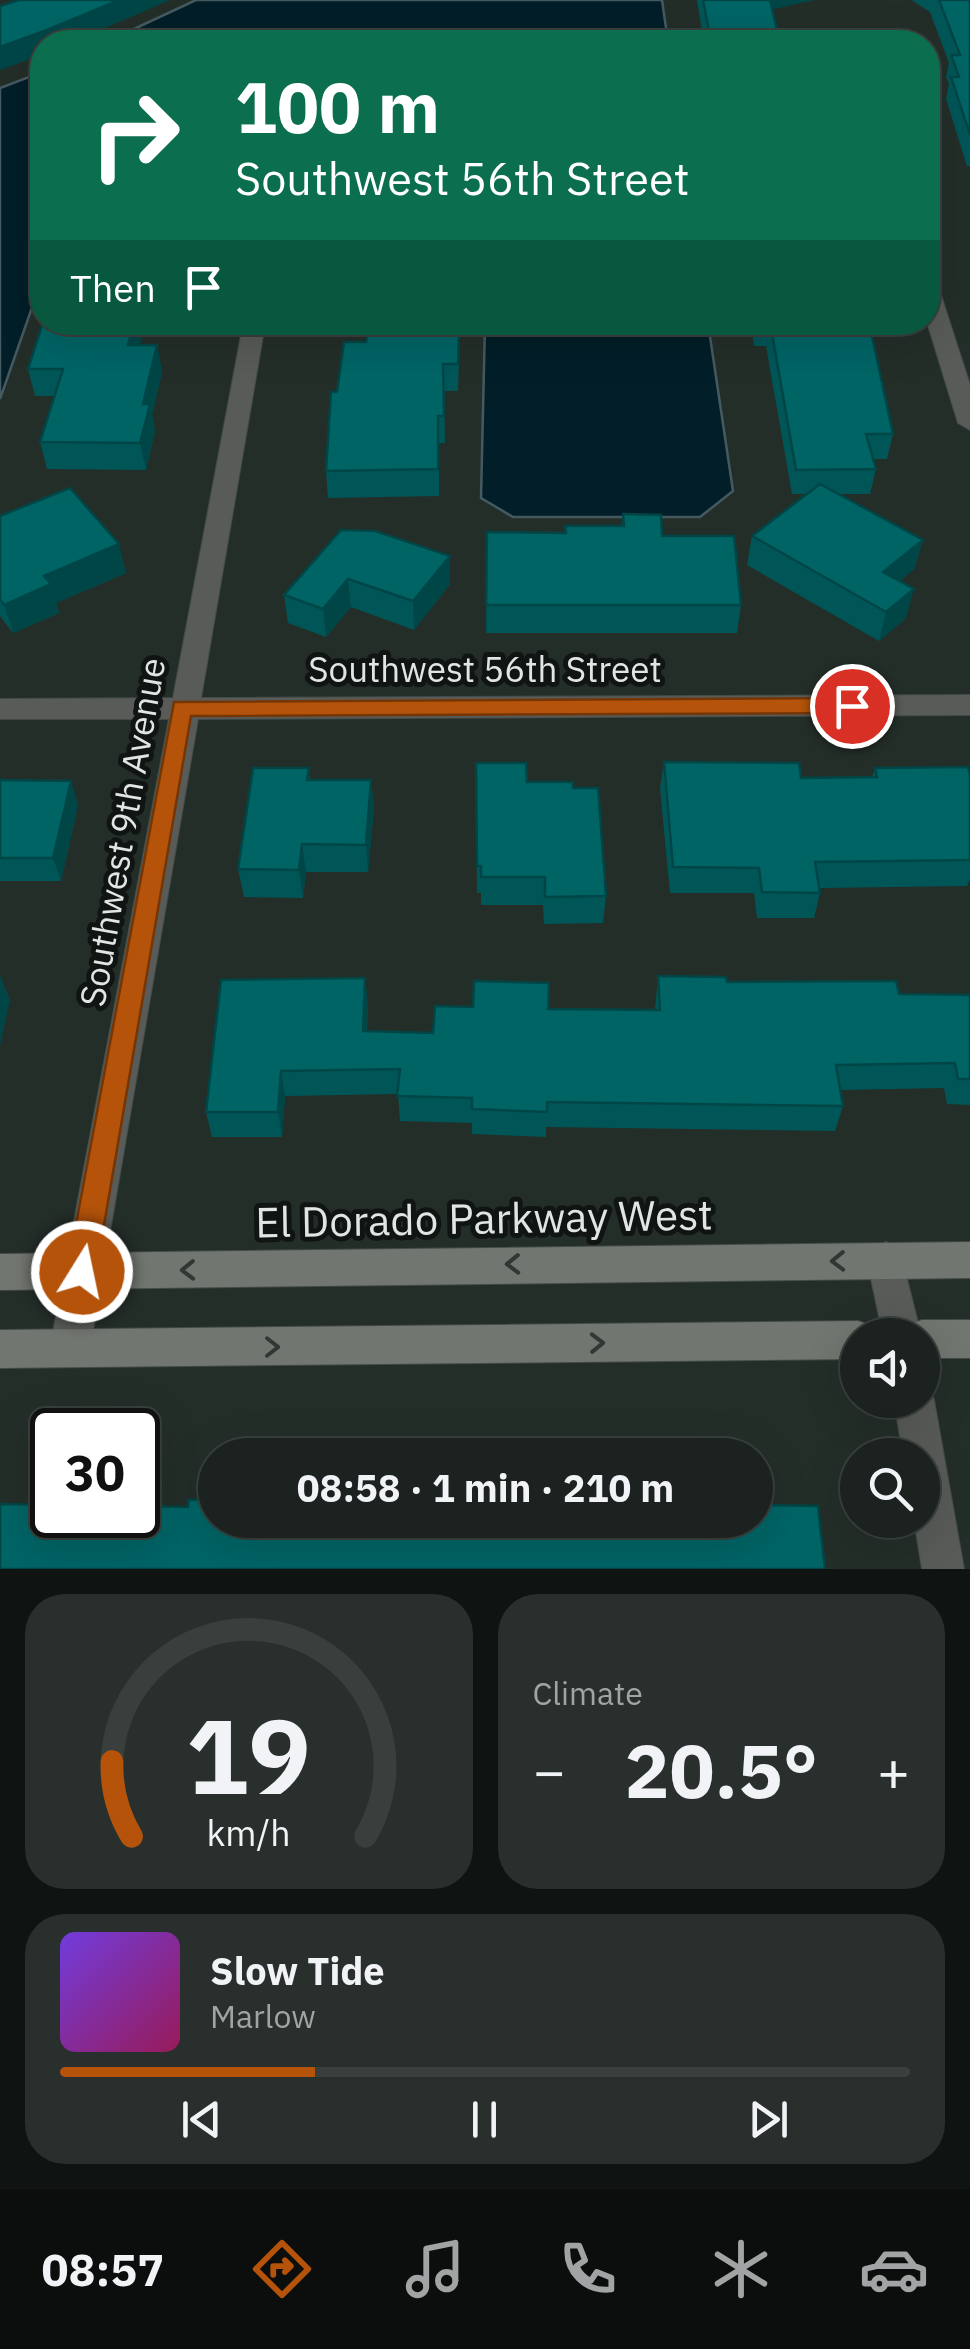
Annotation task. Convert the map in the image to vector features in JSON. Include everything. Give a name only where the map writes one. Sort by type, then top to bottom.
[{"type":"street","points":[[940,328],[970,424]]},
{"type":"street","name":"Southwest 9th Avenue","points":[[70,1348],[251,335]]},
{"type":"street","name":"Southwest 56th Street","points":[[0,709],[970,705]]},
{"type":"street","points":[[886,1260],[898,1318]]},
{"type":"street","name":"El Dorado Parkway West","points":[[0,1272],[970,1260]]},
{"type":"street","points":[[940,1339],[970,1339]]},
{"type":"street","points":[[0,1349],[840,1340]]},
{"type":"street","points":[[917,1418],[944,1569]]},
{"type":"water","points":[[196,0],[662,0],[666,30],[132,30]]},
{"type":"water","points":[[30,77],[30,313],[0,399],[0,88]]},
{"type":"water","points":[[485,335],[710,335],[733,491],[700,517],[513,517],[481,498]]},
{"type":"building","points":[[19,0],[119,0],[47,30],[30,30],[30,36],[0,47],[0,6]]},
{"type":"building","points":[[703,0],[770,0],[777,30],[709,30]]},
{"type":"building","points":[[939,0],[970,0],[970,135],[951,77],[959,77],[951,55],[960,55]]},
{"type":"building","points":[[39,335],[131,335],[128,345],[157,345],[143,404],[150,404],[140,443],[40,442],[63,369],[28,369]]},
{"type":"building","points":[[367,335],[459,335],[458,364],[443,364],[444,416],[438,416],[438,469],[326,471],[331,392],[337,392],[344,342],[366,342]]},
{"type":"building","points":[[772,335],[872,335],[893,434],[866,434],[876,469],[796,470]]},
{"type":"building","points":[[820,484],[923,540],[883,572],[914,589],[886,612],[752,536]]},
{"type":"building","points":[[70,488],[119,544],[44,576],[51,584],[4,605],[0,599],[0,516]]},
{"type":"building","points":[[623,514],[661,515],[662,536],[734,536],[741,605],[486,605],[487,532],[566,533],[565,526],[624,526]]},
{"type":"building","points":[[341,530],[375,531],[450,556],[413,601],[348,579],[323,609],[284,595]]},
{"type":"building","points":[[664,762],[799,763],[801,778],[877,777],[875,768],[968,767],[970,860],[815,862],[820,893],[762,892],[759,868],[673,867]]},
{"type":"building","points":[[476,763],[526,763],[527,782],[573,782],[573,788],[598,788],[606,896],[545,897],[545,877],[481,877],[481,866],[477,866]]},
{"type":"building","points":[[253,768],[309,768],[307,780],[371,780],[366,845],[302,844],[299,870],[238,869]]},
{"type":"building","points":[[0,780],[71,781],[53,858],[0,858]]},
{"type":"building","points":[[658,976],[726,977],[727,982],[896,981],[899,994],[970,995],[970,1079],[958,1079],[955,1063],[836,1065],[843,1106],[547,1102],[547,1112],[472,1109],[472,1098],[397,1096],[400,1069],[281,1071],[278,1112],[206,1112],[221,980],[365,978],[363,1031],[433,1033],[435,1006],[473,1007],[474,981],[549,983],[548,1009],[660,1010]]},
{"type":"building","points":[[188,1500],[198,1500],[198,1538],[773,1538],[773,1505],[818,1506],[825,1569],[0,1569],[0,1504],[30,1505],[30,1538],[160,1538],[160,1506],[188,1507]]},
{"type":"route","points":[[82,1272],[182,708],[852,706]]}]
